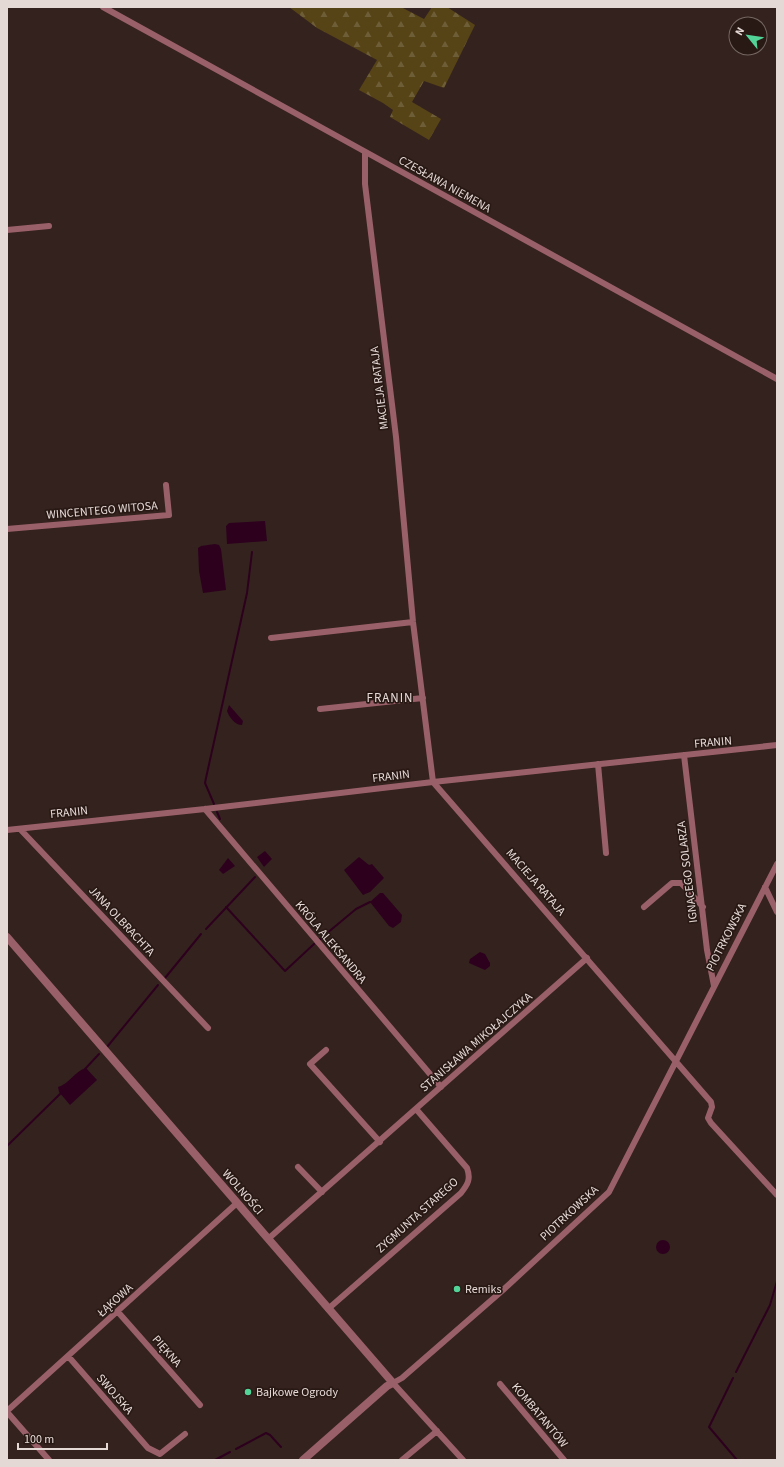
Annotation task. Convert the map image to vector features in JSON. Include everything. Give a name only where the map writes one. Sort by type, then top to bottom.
[{"type":"street","name":"CZESŁAWA NIEMENA","points":[[103,7],[777,377]]},
{"type":"street","name":"MACIEJA RATAJA","points":[[365,152],[365,184],[396,437],[413,622],[433,782],[711,1102],[712,1107],[708,1118],[711,1123],[777,1195]]},
{"type":"street","points":[[7,230],[49,226]]},
{"type":"street","name":"WINCENTEGO WITOSA","points":[[7,529],[169,514],[166,485]]},
{"type":"street","points":[[271,638],[413,622]]},
{"type":"street","points":[[320,709],[422,698]]},
{"type":"street","name":"FRANIN","points":[[7,830],[205,810],[433,782],[777,745]]},
{"type":"street","name":"IGNACEGO SOLARZA","points":[[684,755],[707,950],[714,986]]},
{"type":"street","points":[[598,764],[606,853]]},
{"type":"street","name":"KRÓLA ALEKSANDRA","points":[[205,810],[441,1087]]},
{"type":"street","name":"JANA OLBRACHTA","points":[[20,829],[208,1028]]},
{"type":"street","name":"PIOTRKOWSKA","points":[[303,1460],[387,1386],[402,1378],[503,1290],[609,1192],[777,864]]},
{"type":"street","points":[[644,907],[672,883],[677,882],[681,883],[703,907]]},
{"type":"street","points":[[765,887],[777,912]]},
{"type":"street","name":"WOLNOŚCI","points":[[7,937],[328,1309],[463,1460]]},
{"type":"street","name":"STANISŁAWA MIKOŁAJCZYKA","points":[[268,1239],[380,1142],[587,958]]},
{"type":"street","points":[[326,1050],[310,1064],[380,1142]]},
{"type":"street","name":"ZYGMUNTA STAREGO","points":[[328,1309],[461,1193],[468,1184],[470,1176],[467,1168],[416,1109]]},
{"type":"street","points":[[298,1166],[322,1192]]},
{"type":"street","name":"ŁĄKOWA","points":[[7,1411],[237,1203]]},
{"type":"street","name":"PIĘKNA","points":[[118,1312],[200,1405]]},
{"type":"street","name":"SWOJSKA","points":[[68,1356],[148,1448],[154,1452],[160,1454],[185,1434]]},
{"type":"street","name":"KOMBATANTÓW","points":[[500,1384],[564,1460]]},
{"type":"street","points":[[7,1411],[49,1460]]},
{"type":"street","points":[[402,1460],[437,1431]]},
{"type":"green space","points":[[289,7],[401,7],[424,19],[432,7],[447,7],[475,25],[444,88],[424,81],[412,102],[441,119],[429,140],[390,117],[393,110],[359,90],[377,60],[317,28]]},
{"type":"shaded area","points":[[265,521],[267,541],[227,544],[226,526],[229,523]]},
{"type":"shaded area","points":[[215,544],[219,545],[221,549],[226,590],[203,593],[199,571],[198,548],[201,546]]},
{"type":"shaded area","points":[[229,705],[243,721],[242,725],[239,725],[229,716],[227,711]]},
{"type":"shaded area","points":[[265,851],[272,859],[264,867],[257,857]]},
{"type":"shaded area","points":[[359,857],[369,865],[372,864],[384,878],[370,892],[363,895],[344,870]]},
{"type":"shaded area","points":[[228,858],[235,866],[223,874],[219,870]]},
{"type":"shaded area","points":[[380,893],[383,893],[402,915],[401,922],[393,928],[389,926],[370,902]]},
{"type":"shaded area","points":[[480,952],[485,954],[490,963],[490,966],[485,970],[469,963],[470,959]]},
{"type":"shaded area","points":[[86,1068],[97,1080],[70,1105],[59,1092],[58,1087]]},
{"type":"shaded area","points":[[663,1240],[668,1242],[670,1247],[668,1252],[663,1254],[658,1252],[656,1247],[658,1242]]},
{"type":"waterway","points":[[214,804],[205,783],[247,593],[252,552]]},
{"type":"waterway","points":[[217,812],[220,819]]},
{"type":"waterway","points":[[206,929],[255,877]]},
{"type":"waterway","points":[[320,939],[356,909],[370,902]]},
{"type":"waterway","points":[[226,907],[285,971],[314,944]]},
{"type":"waterway","points":[[165,978],[201,934]]},
{"type":"waterway","points":[[107,1047],[158,985]]},
{"type":"waterway","points":[[85,1069],[99,1054]]},
{"type":"waterway","points":[[7,1146],[62,1092]]},
{"type":"waterway","points":[[736,1372],[770,1305],[777,1281]]},
{"type":"waterway","points":[[733,1378],[709,1427],[737,1460]]},
{"type":"waterway","points":[[236,1449],[266,1433],[270,1435],[281,1447]]},
{"type":"waterway","points":[[215,1460],[230,1452]]},
{"type":"place","name":"Remiks","points":[[457,1289]]},
{"type":"place","name":"Bajkowe Ogrody","points":[[248,1392]]},
{"type":"district","name":"FRANIN","points":[[390,697]]}]
